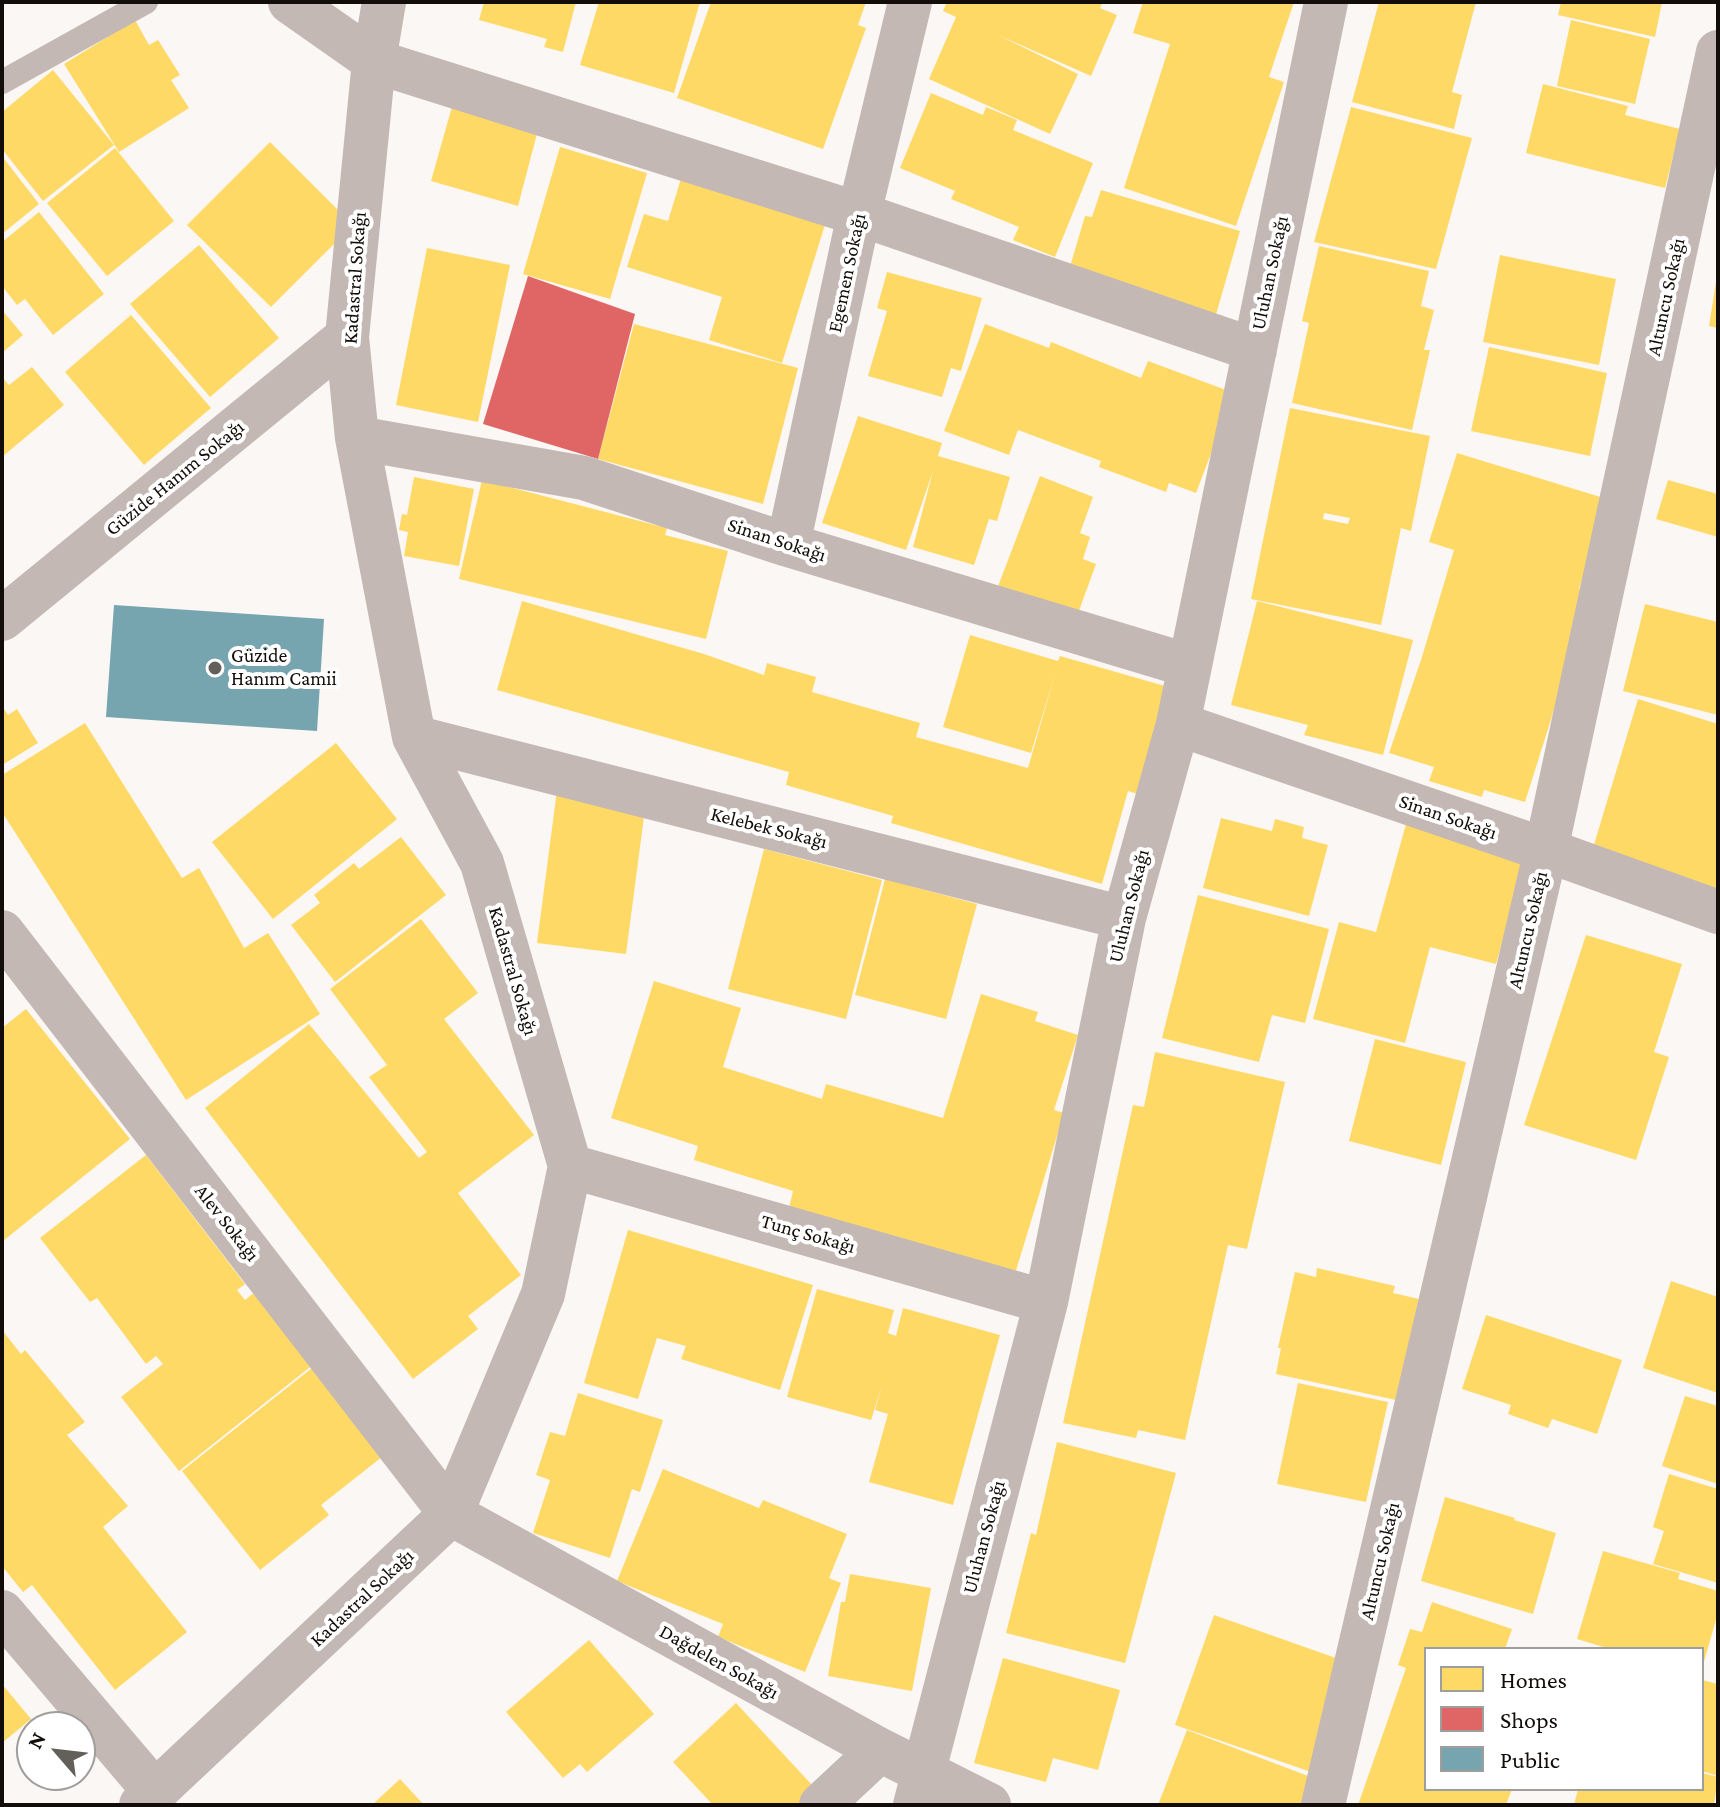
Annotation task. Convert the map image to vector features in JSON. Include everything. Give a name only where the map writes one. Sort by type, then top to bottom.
[{"type":"street","points":[[290,2],[374,61],[859,214],[1255,350]]},
{"type":"street","name":"Kadastral Sokağı","points":[[148,1799],[451,1514],[543,1294],[570,1166],[482,863],[414,737],[357,438],[347,337],[374,61],[384,2]]},
{"type":"street","name":"Egemen Sokağı","points":[[788,545],[859,214],[910,2]]},
{"type":"street","name":"Uluhan Sokağı","points":[[919,1789],[1046,1302],[1124,918],[1178,724],[1326,2]]},
{"type":"street","name":"Altuncu Sokağı","points":[[1323,1805],[1546,850],[1718,52]]},
{"type":"street","name":"Güzide Hanım Sokağı","points":[[6,607],[347,337]]},
{"type":"street","name":"Sinan Sokağı","points":[[357,438],[584,478],[788,545],[1190,666]]},
{"type":"street","name":"Sinan Sokağı","points":[[1178,724],[1718,912]]},
{"type":"street","name":"Kelebek Sokağı","points":[[414,737],[1124,918]]},
{"type":"street","name":"Alev Sokağı","points":[[2,932],[451,1514]]},
{"type":"street","name":"Tunç Sokağı","points":[[570,1166],[1046,1302]]},
{"type":"street","name":"Dağdelen Sokağı","points":[[451,1514],[880,1750],[919,1789],[989,1805]]},
{"type":"street","points":[[2,1612],[148,1799]]},
{"type":"street","points":[[821,1805],[880,1750]]},
{"type":"lane","points":[[2,82],[146,2]]},
{"type":"building: Homes","points":[[484,2],[576,2],[563,52],[544,47],[547,39],[479,20]]},
{"type":"building: Homes","points":[[599,2],[700,2],[674,93],[580,65]]},
{"type":"building: Homes","points":[[711,2],[866,2],[858,25],[866,28],[823,149],[677,98]]},
{"type":"building: Homes","points":[[947,2],[1103,2],[1100,8],[1117,15],[1091,76],[998,35],[1078,74],[1050,134],[929,79],[956,17],[943,11]]},
{"type":"building: Homes","points":[[1143,2],[1294,2],[1269,77],[1284,82],[1236,226],[1124,188],[1170,44],[1133,33]]},
{"type":"building: Homes","points":[[1379,2],[1476,2],[1452,92],[1462,95],[1454,129],[1352,102]]},
{"type":"building: Homes","points":[[1561,2],[1662,2],[1655,37],[1558,15]]},
{"type":"building: Homes","points":[[135,20],[149,45],[158,40],[180,75],[171,80],[189,108],[119,152],[64,64]]},
{"type":"building: Homes","points":[[1571,20],[1650,39],[1635,104],[1557,86]]},
{"type":"building: Homes","points":[[53,70],[114,145],[43,201],[2,149],[2,112]]},
{"type":"building: Homes","points":[[1543,84],[1628,106],[1625,115],[1680,129],[1665,188],[1526,153]]},
{"type":"building: Homes","points":[[931,93],[983,115],[986,107],[1017,120],[1013,130],[1093,163],[1055,257],[1013,240],[1019,227],[951,199],[955,191],[900,168]]},
{"type":"building: Homes","points":[[453,103],[539,126],[518,206],[431,181]]},
{"type":"building: Homes","points":[[1351,107],[1472,138],[1436,269],[1314,242]]},
{"type":"building: Homes","points":[[270,142],[353,225],[271,307],[187,225]]},
{"type":"building: Homes","points":[[560,147],[647,173],[610,299],[523,274]]},
{"type":"building: Homes","points":[[115,148],[174,221],[107,276],[47,203]]},
{"type":"building: Homes","points":[[2,156],[39,204],[2,234]]},
{"type":"building: Homes","points":[[683,172],[828,215],[782,363],[709,340],[722,297],[627,267],[644,214],[668,221]]},
{"type":"building: Homes","points":[[1101,190],[1240,231],[1213,325],[1069,270],[1085,216],[1092,217]]},
{"type":"building: Homes","points":[[39,212],[104,294],[53,335],[25,299],[17,305],[2,286],[2,242]]},
{"type":"building: Homes","points":[[199,245],[279,338],[210,397],[130,304]]},
{"type":"building: Homes","points":[[1319,246],[1429,271],[1421,306],[1434,310],[1424,350],[1430,350],[1412,430],[1292,403],[1309,323],[1302,321]]},
{"type":"building: Homes","points":[[427,248],[510,265],[478,422],[396,405]]},
{"type":"building: Homes","points":[[1500,255],[1616,279],[1599,365],[1483,342]]},
{"type":"building: Homes","points":[[887,272],[982,298],[961,371],[951,368],[942,397],[868,376],[887,311],[877,308]]},
{"type":"building: Homes","points":[[1718,282],[1718,328],[1709,326]]},
{"type":"building: Homes","points":[[2,310],[23,335],[2,353]]},
{"type":"building: Homes","points":[[131,315],[211,408],[144,465],[65,372]]},
{"type":"building: Homes","points":[[634,324],[798,368],[763,504],[598,459]]},
{"type":"building: Homes","points":[[985,324],[1049,348],[1051,342],[1141,378],[1148,361],[1234,393],[1196,493],[1169,483],[1166,492],[1099,467],[1101,461],[1018,430],[1009,455],[944,431]]},
{"type":"building: Homes","points":[[1489,347],[1607,373],[1590,456],[1471,431]]},
{"type":"building: Homes","points":[[32,367],[64,405],[2,457],[2,377],[9,385]]},
{"type":"building: Homes","points":[[1290,408],[1430,436],[1411,531],[1401,528],[1381,625],[1251,599]],"holes":[[[1324,513],[1350,518],[1348,524],[1323,519]]]},
{"type":"building: Homes","points":[[858,416],[942,443],[938,456],[1010,477],[997,521],[989,519],[974,565],[913,547],[933,471],[906,550],[822,523]]},
{"type":"building: Homes","points":[[1457,453],[1607,499],[1579,589],[1591,592],[1525,802],[1484,790],[1482,797],[1429,781],[1434,767],[1389,753],[1454,550],[1429,542]]},
{"type":"building: Homes","points":[[1040,476],[1093,497],[1080,533],[1090,537],[1083,559],[1096,564],[1076,619],[997,589]]},
{"type":"building: Homes","points":[[414,477],[474,489],[459,566],[404,556],[408,532],[399,530],[402,514],[407,515]]},
{"type":"building: Homes","points":[[482,480],[667,528],[665,535],[728,551],[706,639],[459,579]]},
{"type":"building: Homes","points":[[1668,480],[1718,494],[1718,537],[1656,519]]},
{"type":"building: Homes","points":[[522,601],[704,654],[764,675],[767,663],[816,677],[812,692],[920,723],[916,737],[1028,768],[1055,674],[1031,753],[943,727],[970,635],[1058,661],[1060,656],[1172,688],[1138,794],[1128,791],[1102,884],[891,823],[893,816],[786,785],[789,772],[497,690]]},
{"type":"building: Homes","points":[[1257,601],[1413,640],[1383,755],[1304,735],[1308,725],[1231,705]]},
{"type":"building: Homes","points":[[1645,604],[1718,622],[1718,715],[1623,691]]},
{"type":"building: Homes","points":[[1638,699],[1718,724],[1718,882],[1713,899],[1589,861]]},
{"type":"building: Homes","points":[[2,706],[8,715],[17,709],[38,743],[2,765]]},
{"type":"building: Homes","points":[[85,723],[182,878],[199,868],[244,948],[268,933],[320,1014],[186,1100],[2,812],[2,775]]},
{"type":"building: Homes","points":[[336,743],[397,819],[273,919],[212,842]]},
{"type":"building: Homes","points":[[557,790],[646,801],[626,954],[537,943]]},
{"type":"building: Homes","points":[[1221,818],[1272,831],[1275,819],[1304,827],[1302,838],[1328,845],[1309,916],[1203,888]]},
{"type":"building: Homes","points":[[1406,824],[1526,857],[1496,964],[1430,947],[1405,1043],[1313,1019],[1339,922],[1376,932]]},
{"type":"building: Homes","points":[[401,837],[446,895],[335,982],[291,925],[320,903],[314,895],[354,863],[359,869]]},
{"type":"building: Homes","points":[[764,849],[882,880],[846,1019],[728,989]]},
{"type":"building: Homes","points":[[885,879],[977,904],[946,1019],[855,995]]},
{"type":"building: Homes","points":[[1198,895],[1329,929],[1305,1023],[1272,1015],[1259,1062],[1162,1038]]},
{"type":"building: Homes","points":[[421,919],[478,993],[444,1019],[534,1135],[458,1193],[521,1275],[468,1316],[478,1329],[413,1379],[205,1108],[309,1024],[419,1158],[427,1152],[369,1077],[387,1065],[330,989]]},
{"type":"building: Homes","points":[[1586,935],[1682,964],[1654,1052],[1669,1057],[1636,1160],[1524,1125]]},
{"type":"building: Homes","points":[[654,981],[741,1008],[723,1067],[822,1099],[826,1084],[943,1118],[981,994],[1038,1012],[1035,1021],[1078,1035],[1054,1110],[1064,1113],[1014,1277],[789,1208],[793,1191],[694,1160],[698,1146],[611,1118]]},
{"type":"building: Homes","points":[[26,1009],[130,1139],[3,1241],[2,1028]]},
{"type":"building: Homes","points":[[1375,1039],[1466,1062],[1441,1165],[1349,1141]]},
{"type":"building: Homes","points":[[1155,1052],[1285,1082],[1247,1249],[1228,1245],[1185,1440],[1138,1430],[1136,1438],[1063,1423],[1133,1105],[1144,1107]]},
{"type":"building: Homes","points":[[146,1155],[245,1284],[237,1290],[245,1300],[261,1287],[319,1360],[179,1471],[121,1397],[163,1364],[156,1356],[146,1364],[97,1298],[90,1302],[40,1238]]},
{"type":"building: Homes","points":[[628,1230],[813,1285],[780,1390],[681,1359],[686,1346],[657,1338],[638,1399],[584,1383]]},
{"type":"building: Homes","points":[[1317,1268],[1395,1286],[1393,1293],[1419,1299],[1396,1400],[1276,1374],[1281,1348],[1278,1348],[1295,1272],[1316,1277]]},
{"type":"building: Homes","points":[[1671,1281],[1718,1297],[1718,1393],[1643,1368]]},
{"type":"building: Homes","points":[[817,1289],[894,1310],[888,1333],[896,1336],[903,1308],[1000,1335],[953,1505],[869,1482],[888,1414],[875,1410],[882,1385],[871,1420],[787,1397]]},
{"type":"building: Homes","points":[[1486,1315],[1622,1360],[1597,1434],[1552,1419],[1548,1428],[1508,1414],[1511,1405],[1462,1389]]},
{"type":"building: Homes","points":[[2,1330],[21,1354],[25,1350],[85,1422],[67,1435],[128,1506],[103,1527],[187,1632],[115,1690],[32,1585],[23,1592],[2,1566]]},
{"type":"building: Homes","points":[[317,1364],[387,1453],[321,1505],[329,1515],[260,1570],[182,1471]]},
{"type":"building: Homes","points":[[1298,1383],[1388,1402],[1366,1502],[1277,1484]]},
{"type":"building: Homes","points":[[578,1393],[663,1420],[640,1492],[632,1489],[610,1558],[533,1533],[550,1480],[536,1475],[550,1432],[565,1436]]},
{"type":"building: Homes","points":[[1685,1396],[1718,1406],[1718,1484],[1662,1466]]},
{"type":"building: Homes","points":[[1057,1442],[1176,1473],[1125,1663],[1006,1633],[1031,1533],[1036,1535]]},
{"type":"building: Homes","points":[[663,1469],[759,1508],[763,1500],[847,1534],[829,1578],[841,1583],[805,1672],[718,1637],[723,1624],[617,1581]]},
{"type":"building: Homes","points":[[1669,1474],[1718,1489],[1718,1583],[1653,1564],[1664,1531],[1653,1527]]},
{"type":"building: Homes","points":[[1445,1497],[1556,1533],[1533,1614],[1421,1581]]},
{"type":"building: Homes","points":[[1603,1551],[1680,1573],[1678,1579],[1718,1591],[1718,1613],[1704,1662],[1704,1647],[1603,1647],[1577,1639]]},
{"type":"building: Homes","points":[[850,1574],[931,1588],[912,1691],[828,1676],[841,1602],[845,1602]]},
{"type":"building: Homes","points":[[1432,1602],[1512,1629],[1506,1647],[1424,1647],[1424,1791],[1511,1791],[1506,1805],[1358,1805],[1406,1668],[1398,1665],[1410,1629],[1422,1632]]},
{"type":"building: Homes","points":[[1214,1615],[1350,1663],[1311,1772],[1175,1725]]},
{"type":"building: Homes","points":[[589,1640],[654,1714],[587,1772],[580,1764],[563,1778],[506,1712]]},
{"type":"building: Homes","points":[[1003,1658],[1120,1690],[1098,1770],[1053,1758],[1046,1782],[974,1763]]},
{"type":"building: Homes","points":[[1704,1680],[1718,1684],[1718,1776],[1704,1772]]},
{"type":"building: Homes","points":[[2,1684],[24,1711],[16,1711],[16,1731],[2,1743]]},
{"type":"building: Homes","points":[[736,1703],[825,1799],[818,1805],[713,1805],[673,1762]]},
{"type":"building: Homes","points":[[1187,1730],[1316,1779],[1306,1805],[1158,1805]]},
{"type":"building: Homes","points":[[1704,1774],[1718,1777],[1714,1805],[1574,1805],[1578,1791],[1704,1791]]},
{"type":"building: Homes","points":[[400,1779],[424,1805],[372,1805]]},
{"type":"building: Shops","points":[[528,276],[635,314],[598,459],[483,424]]},
{"type":"building: Public","name":"Güzide Hanım Camii","points":[[114,605],[324,619],[317,731],[106,717]]},
{"type":"place","name":"Güzide Hanım Camii","points":[[215,668]]}]
